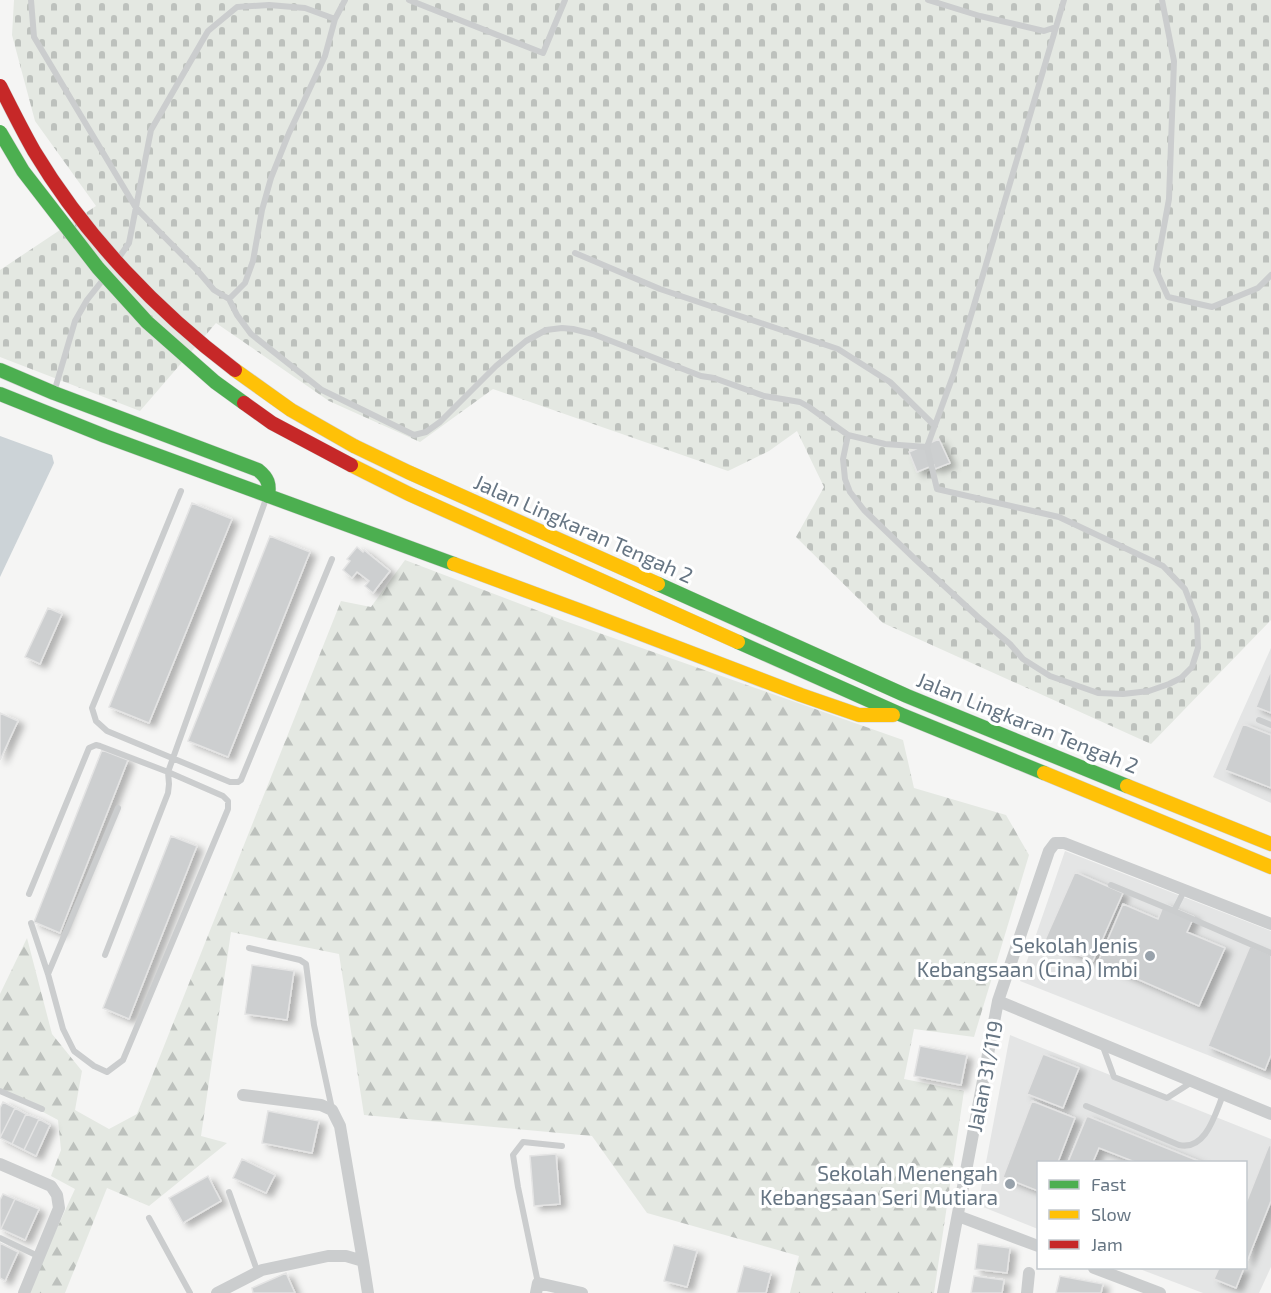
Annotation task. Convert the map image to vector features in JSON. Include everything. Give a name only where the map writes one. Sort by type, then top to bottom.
[{"type":"highway","name":"Jalan Lingkaran Tengah 2","points":[[0,86],[40,161],[110,254],[167,313],[238,373],[291,410],[354,446],[419,477],[907,696],[1271,844]]},
{"type":"highway","name":"Jalan Lingkaran Tengah 2","points":[[0,132],[23,171],[98,268],[147,322],[215,382],[272,423],[409,494],[902,715],[1271,867]]},
{"type":"highway","points":[[0,370],[54,393],[258,470],[266,476],[270,486],[267,496]]},
{"type":"highway","points":[[0,394],[105,436],[830,705],[859,715],[902,715]]},
{"type":"street","name":"Jalan 31/119","points":[[943,1293],[998,1001],[1049,851],[1055,843],[1064,843],[1184,891]]},
{"type":"street","points":[[1184,891],[1271,924]]},
{"type":"street","name":"Jalan 31/119","points":[[998,1001],[1271,1114]]},
{"type":"street","points":[[243,1095],[321,1105],[332,1110],[340,1126],[368,1293]]},
{"type":"street","points":[[0,1164],[51,1186],[57,1194],[59,1208],[24,1293]]},
{"type":"street","points":[[958,1216],[1037,1246]]},
{"type":"street","points":[[218,1293],[262,1270],[328,1256],[346,1256],[363,1261]]},
{"type":"street","points":[[1097,1269],[1160,1293]]},
{"type":"street","points":[[1026,1293],[1029,1273]]},
{"type":"street","points":[[537,1288],[582,1293]]},
{"type":"lane","points":[[32,0],[34,37],[136,208],[214,290],[229,299],[251,334],[322,390],[414,435],[426,432],[440,422],[496,366],[526,341],[546,330],[573,329],[593,334],[701,376],[714,378],[753,393],[800,402],[809,406],[848,435],[885,444],[927,447]]},
{"type":"lane","points":[[229,299],[245,283],[253,261],[262,210],[271,178],[325,56],[334,20],[345,0]]},
{"type":"lane","points":[[409,0],[543,53],[565,0]]},
{"type":"lane","points":[[928,0],[980,16],[1044,31],[1056,27]]},
{"type":"lane","points":[[848,435],[843,459],[845,479],[850,492],[864,510],[1023,659],[1050,676],[1098,693],[1123,694],[1149,691],[1181,678],[1192,667],[1198,648],[1197,621],[1185,589],[1163,566],[1059,517],[937,489],[927,447],[954,373],[1064,0]]},
{"type":"lane","points":[[1162,0],[1174,61],[1169,199],[1156,270],[1168,297],[1212,307],[1258,288],[1271,275]]},
{"type":"lane","points":[[115,262],[129,243],[151,130],[208,31],[237,7],[269,4],[305,8],[334,20]]},
{"type":"lane","points":[[575,252],[660,289],[838,349],[890,382],[935,426]]},
{"type":"lane","points":[[54,393],[75,321],[108,272]]},
{"type":"lane","points":[[181,491],[92,708],[96,721],[107,731],[230,782],[238,782],[332,559]]},
{"type":"lane","points":[[105,956],[168,794],[168,772],[172,758],[267,496]]},
{"type":"lane","points":[[1259,720],[1271,725]]},
{"type":"lane","points":[[29,894],[89,748],[100,746],[168,772],[223,796],[228,801],[228,809],[123,1060],[107,1072],[93,1066],[74,1052],[63,1029],[31,923]]},
{"type":"lane","points":[[48,974],[118,807]]},
{"type":"lane","points":[[1111,885],[1271,953]]},
{"type":"lane","points":[[1174,911],[1184,891]]},
{"type":"lane","points":[[249,948],[300,960],[306,964],[314,1025],[332,1110]]},
{"type":"lane","points":[[1102,1044],[1114,1077],[1167,1098],[1192,1081]]},
{"type":"lane","points":[[0,1091],[42,1109]]},
{"type":"lane","points":[[1086,1106],[1186,1146],[1195,1144],[1206,1134],[1224,1094]]},
{"type":"lane","points":[[537,1288],[513,1155],[522,1142],[562,1146]]},
{"type":"lane","points":[[229,1192],[258,1272]]},
{"type":"lane","points":[[149,1218],[190,1293]]},
{"type":"lane","points":[[0,1238],[38,1256]]},
{"type":"shaded area","points":[[0,436],[52,455],[54,463],[0,577]]},
{"type":"shaded area","points":[[1271,648],[1271,803],[1213,777]]},
{"type":"shaded area","name":"Sekolah Jenis Kebangsaan (Cina) Imbi","points":[[1065,851],[1271,931],[1271,1080],[1020,981]]},
{"type":"shaded area","name":"Sekolah Menengah Kebangsaan Seri Mutiara","points":[[1010,1035],[1271,1139],[1271,1267],[1259,1293],[1203,1293],[1140,1269],[1247,1269],[1247,1161],[1037,1161],[1037,1229],[978,1205]]},
{"type":"green space","points":[[14,0],[1271,0],[1271,620],[1151,744],[883,623],[796,537],[824,487],[797,431],[769,451],[728,471],[493,389],[420,442],[329,401],[216,323],[140,411],[0,357],[0,270],[96,206],[35,121],[12,35]]},
{"type":"green space","points":[[405,560],[565,621],[903,740],[914,788],[1006,815],[1029,855],[974,1037],[914,1029],[904,1079],[964,1091],[934,1293],[790,1293],[799,1256],[647,1213],[592,1136],[364,1115],[339,954],[231,932],[201,1136],[227,1143],[149,1206],[107,1188],[65,1293],[27,1293],[75,1189],[51,1176],[61,1150],[58,1120],[0,1089],[0,994],[27,938],[52,1034],[82,1071],[75,1110],[109,1129],[137,1114],[341,601],[371,607]]},
{"type":"building","points":[[939,439],[950,463],[935,469],[934,465],[917,472],[909,452]]},
{"type":"building","points":[[192,503],[232,519],[149,723],[109,707]]},
{"type":"building","points":[[270,536],[310,552],[228,757],[188,741]]},
{"type":"building","points":[[357,547],[390,571],[373,593],[365,586],[369,581],[357,572],[352,578],[343,570],[350,561],[347,559]]},
{"type":"building","points":[[48,608],[62,614],[40,664],[25,657]]},
{"type":"building","points":[[1271,670],[1271,713],[1256,707]]},
{"type":"building","points":[[0,713],[18,721],[0,760]]},
{"type":"building","points":[[1243,724],[1271,735],[1271,788],[1225,770]]},
{"type":"building","points":[[102,750],[128,760],[60,933],[34,922]]},
{"type":"building","points":[[171,836],[197,846],[129,1019],[103,1008]]},
{"type":"building","points":[[1075,872],[1123,893],[1093,961],[1045,940]]},
{"type":"building","points":[[1123,904],[1158,919],[1164,904],[1194,917],[1187,932],[1225,948],[1199,1006],[1098,962]]},
{"type":"building","points":[[1250,946],[1271,955],[1271,1055],[1265,1070],[1208,1046]]},
{"type":"building","points":[[252,965],[294,971],[287,1020],[245,1014]]},
{"type":"building","points":[[920,1046],[967,1055],[961,1085],[914,1076]]},
{"type":"building","points":[[1043,1054],[1079,1068],[1063,1108],[1027,1094]]},
{"type":"building","points":[[1032,1101],[1075,1118],[1058,1161],[1037,1161],[1037,1191],[1003,1177]]},
{"type":"building","points":[[3,1102],[15,1108],[0,1138],[0,1108]]},
{"type":"building","points":[[15,1108],[26,1114],[12,1144],[0,1138]]},
{"type":"building","points":[[268,1111],[319,1121],[312,1153],[262,1143]]},
{"type":"building","points":[[26,1114],[39,1119],[24,1150],[12,1144]]},
{"type":"building","points":[[1087,1116],[1199,1161],[1132,1161],[1099,1148],[1093,1161],[1068,1161]]},
{"type":"building","points":[[39,1119],[50,1125],[36,1156],[24,1150]]},
{"type":"building","points":[[1269,1145],[1271,1146],[1271,1201],[1247,1261],[1247,1200]]},
{"type":"building","points":[[556,1154],[560,1204],[534,1206],[530,1156]]},
{"type":"building","points":[[242,1159],[275,1175],[266,1193],[233,1178]]},
{"type":"building","points":[[208,1176],[221,1201],[183,1223],[169,1198]]},
{"type":"building","points":[[3,1194],[15,1199],[1,1229],[0,1200]]},
{"type":"building","points":[[15,1199],[39,1209],[25,1240],[1,1229]]},
{"type":"building","points":[[0,1243],[18,1252],[5,1281],[0,1278]]},
{"type":"building","points":[[978,1244],[1010,1248],[1007,1273],[975,1269]]},
{"type":"building","points":[[674,1245],[697,1251],[687,1287],[664,1281]]},
{"type":"building","points":[[744,1266],[771,1273],[766,1293],[737,1293]]},
{"type":"building","points":[[1219,1269],[1244,1269],[1236,1288],[1214,1279]]},
{"type":"building","points":[[286,1273],[295,1293],[253,1293],[252,1288]]},
{"type":"building","points":[[974,1276],[1004,1280],[1002,1293],[971,1293]]},
{"type":"building","points":[[1060,1276],[1103,1284],[1101,1293],[1056,1293]]},
{"type":"traffic: fast","points":[[0,132],[23,171],[98,268],[147,322],[215,382],[244,403]]},
{"type":"traffic: fast","points":[[0,370],[54,393],[258,470],[268,481],[268,496]]},
{"type":"traffic: fast","points":[[0,394],[105,436],[454,564]]},
{"type":"traffic: fast","points":[[658,584],[907,696],[1127,786]]},
{"type":"traffic: fast","points":[[738,642],[902,715],[1044,773]]},
{"type":"traffic: slow","points":[[235,370],[291,410],[354,446]]},
{"type":"traffic: slow","points":[[354,446],[658,584]]},
{"type":"traffic: slow","points":[[351,465],[409,494],[738,642]]},
{"type":"traffic: slow","points":[[454,564],[859,715],[893,715]]},
{"type":"traffic: slow","points":[[1044,773],[1271,867]]},
{"type":"traffic: slow","points":[[1127,786],[1271,844]]},
{"type":"traffic: jam","points":[[0,86],[34,151],[76,213],[99,242],[178,323],[235,370]]},
{"type":"traffic: jam","points":[[244,403],[272,423],[351,465]]},
{"type":"place","name":"Sekolah Jenis Kebangsaan (Cina) Imbi","points":[[1150,956]]},
{"type":"place","name":"Sekolah Menengah Kebangsaan Seri Mutiara","points":[[1010,1184]]}]
